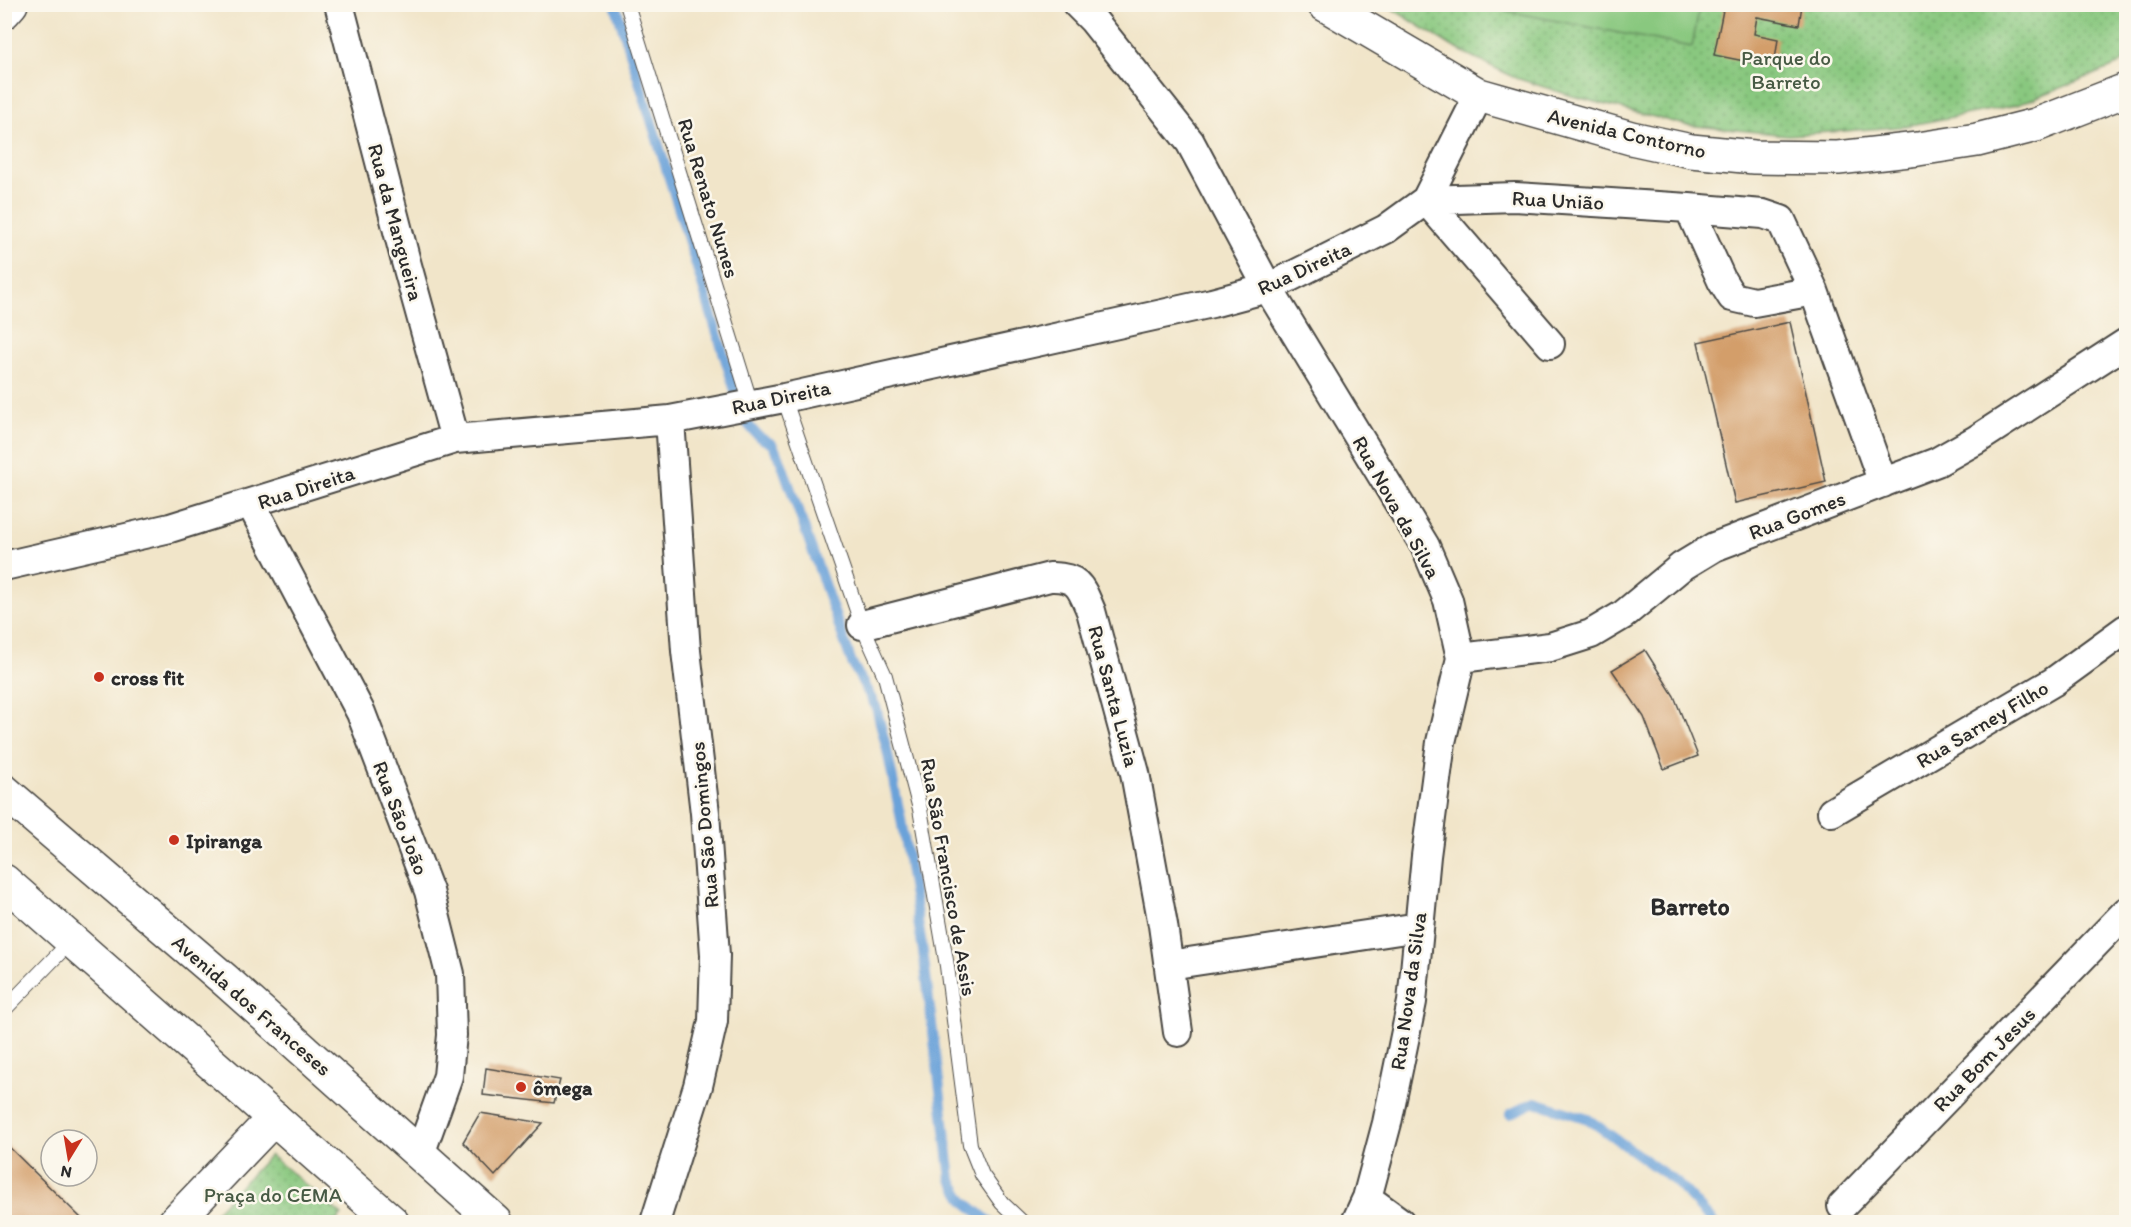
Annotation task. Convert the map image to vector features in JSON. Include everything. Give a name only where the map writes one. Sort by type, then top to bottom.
[{"type":"main road","points":[[4,12],[11,4]]},
{"type":"main road","name":"Avenida Contorno","points":[[1324,4],[1479,95],[1631,138],[1691,151],[1754,157],[1838,158],[1918,149],[1977,140],[2036,125],[2127,90]]},
{"type":"main road","name":"Avenida dos Franceses","points":[[4,791],[225,980],[496,1222]]},
{"type":"main road","points":[[6,885],[274,1118],[380,1219]]},
{"type":"main road","points":[[175,1222],[274,1118]]},
{"type":"street","name":"Rua da Mangueira","points":[[339,4],[455,439]]},
{"type":"street","name":"Rua Nova da Silva","points":[[1077,4],[1093,20],[1190,142],[1268,288],[1425,546],[1448,600],[1461,658],[1441,742],[1412,1002],[1387,1123],[1362,1210]]},
{"type":"street","name":"Rua Direita","points":[[4,566],[170,528],[455,439],[670,420],[784,398],[1212,303],[1268,288],[1386,229],[1426,200],[1479,95]]},
{"type":"street","name":"Rua União","points":[[1426,200],[1515,197],[1762,214],[1781,220],[1814,291],[1883,483]]},
{"type":"street","points":[[1426,200],[1550,344]]},
{"type":"street","points":[[1689,208],[1732,297],[1754,302],[1814,291]]},
{"type":"street","name":"Rua Gomes","points":[[1461,658],[1550,648],[1591,634],[1623,615],[1681,567],[1714,547],[1937,462],[2127,343]]},
{"type":"street","name":"Rua São Domingos","points":[[656,1222],[698,1086],[713,1021],[715,955],[705,813],[686,651],[670,420]]},
{"type":"street","name":"Rua São João","points":[[251,504],[362,713],[432,902],[450,974],[452,1035],[448,1076],[420,1154]]},
{"type":"street","name":"Rua Santa Luzia","points":[[862,625],[1050,577],[1071,579],[1080,586],[1091,611],[1135,772],[1169,965],[1178,1032]]},
{"type":"street","name":"Rua Sarney Filho","points":[[1832,813],[2053,682],[2127,629]]},
{"type":"street","name":"Rua Bom Jesus","points":[[1842,1206],[2127,912]]},
{"type":"street","points":[[1169,965],[1419,927]]},
{"type":"street","points":[[1362,1210],[1400,1222]]},
{"type":"lane","name":"Rua Renato Nunes","points":[[627,4],[749,404]]},
{"type":"lane","name":"Rua São Francisco de Assis","points":[[784,398],[862,625],[885,676],[920,809],[947,966],[970,1145],[982,1175],[1002,1203],[1022,1222]]},
{"type":"lane","points":[[4,1010],[72,940]]},
{"type":"green space","points":[[1507,4],[1700,5],[1692,47],[1506,11]]},
{"type":"green space","name":"Parque do Barreto","points":[[1386,5],[2126,5],[2126,59],[2118,65],[2017,105],[1900,127],[1788,135],[1685,125],[1572,96],[1513,77],[1453,47]]},
{"type":"green space","name":"Praça do CEMA","points":[[270,1155],[342,1215],[335,1222],[206,1222]]},
{"type":"building","points":[[1724,5],[1802,5],[1799,25],[1757,17],[1754,34],[1778,39],[1774,67],[1714,55]]},
{"type":"building","points":[[1790,322],[1826,482],[1735,503],[1698,342]]},
{"type":"building","points":[[1645,650],[1674,696],[1698,756],[1664,769],[1644,717],[1612,670]]},
{"type":"building","name":"ômega","points":[[486,1068],[560,1080],[554,1103],[483,1095]]},
{"type":"building","points":[[480,1113],[543,1123],[495,1176],[463,1142]]},
{"type":"building","points":[[4,1142],[39,1177],[39,1188],[51,1188],[85,1222],[4,1222]]},
{"type":"waterway","points":[[615,4],[744,420],[759,437],[772,444],[779,456],[852,663],[876,707],[901,819],[923,951],[951,1179],[964,1201],[990,1222]]},
{"type":"waterway","points":[[1510,1114],[1535,1102],[1588,1119],[1676,1182],[1713,1222]]},
{"type":"place","name":"cross fit","points":[[99,677]]},
{"type":"place","name":"Ipiranga","points":[[174,840]]},
{"type":"place","name":"ômega","points":[[521,1087]]},
{"type":"district","name":"Barreto","points":[[1690,906]]}]
